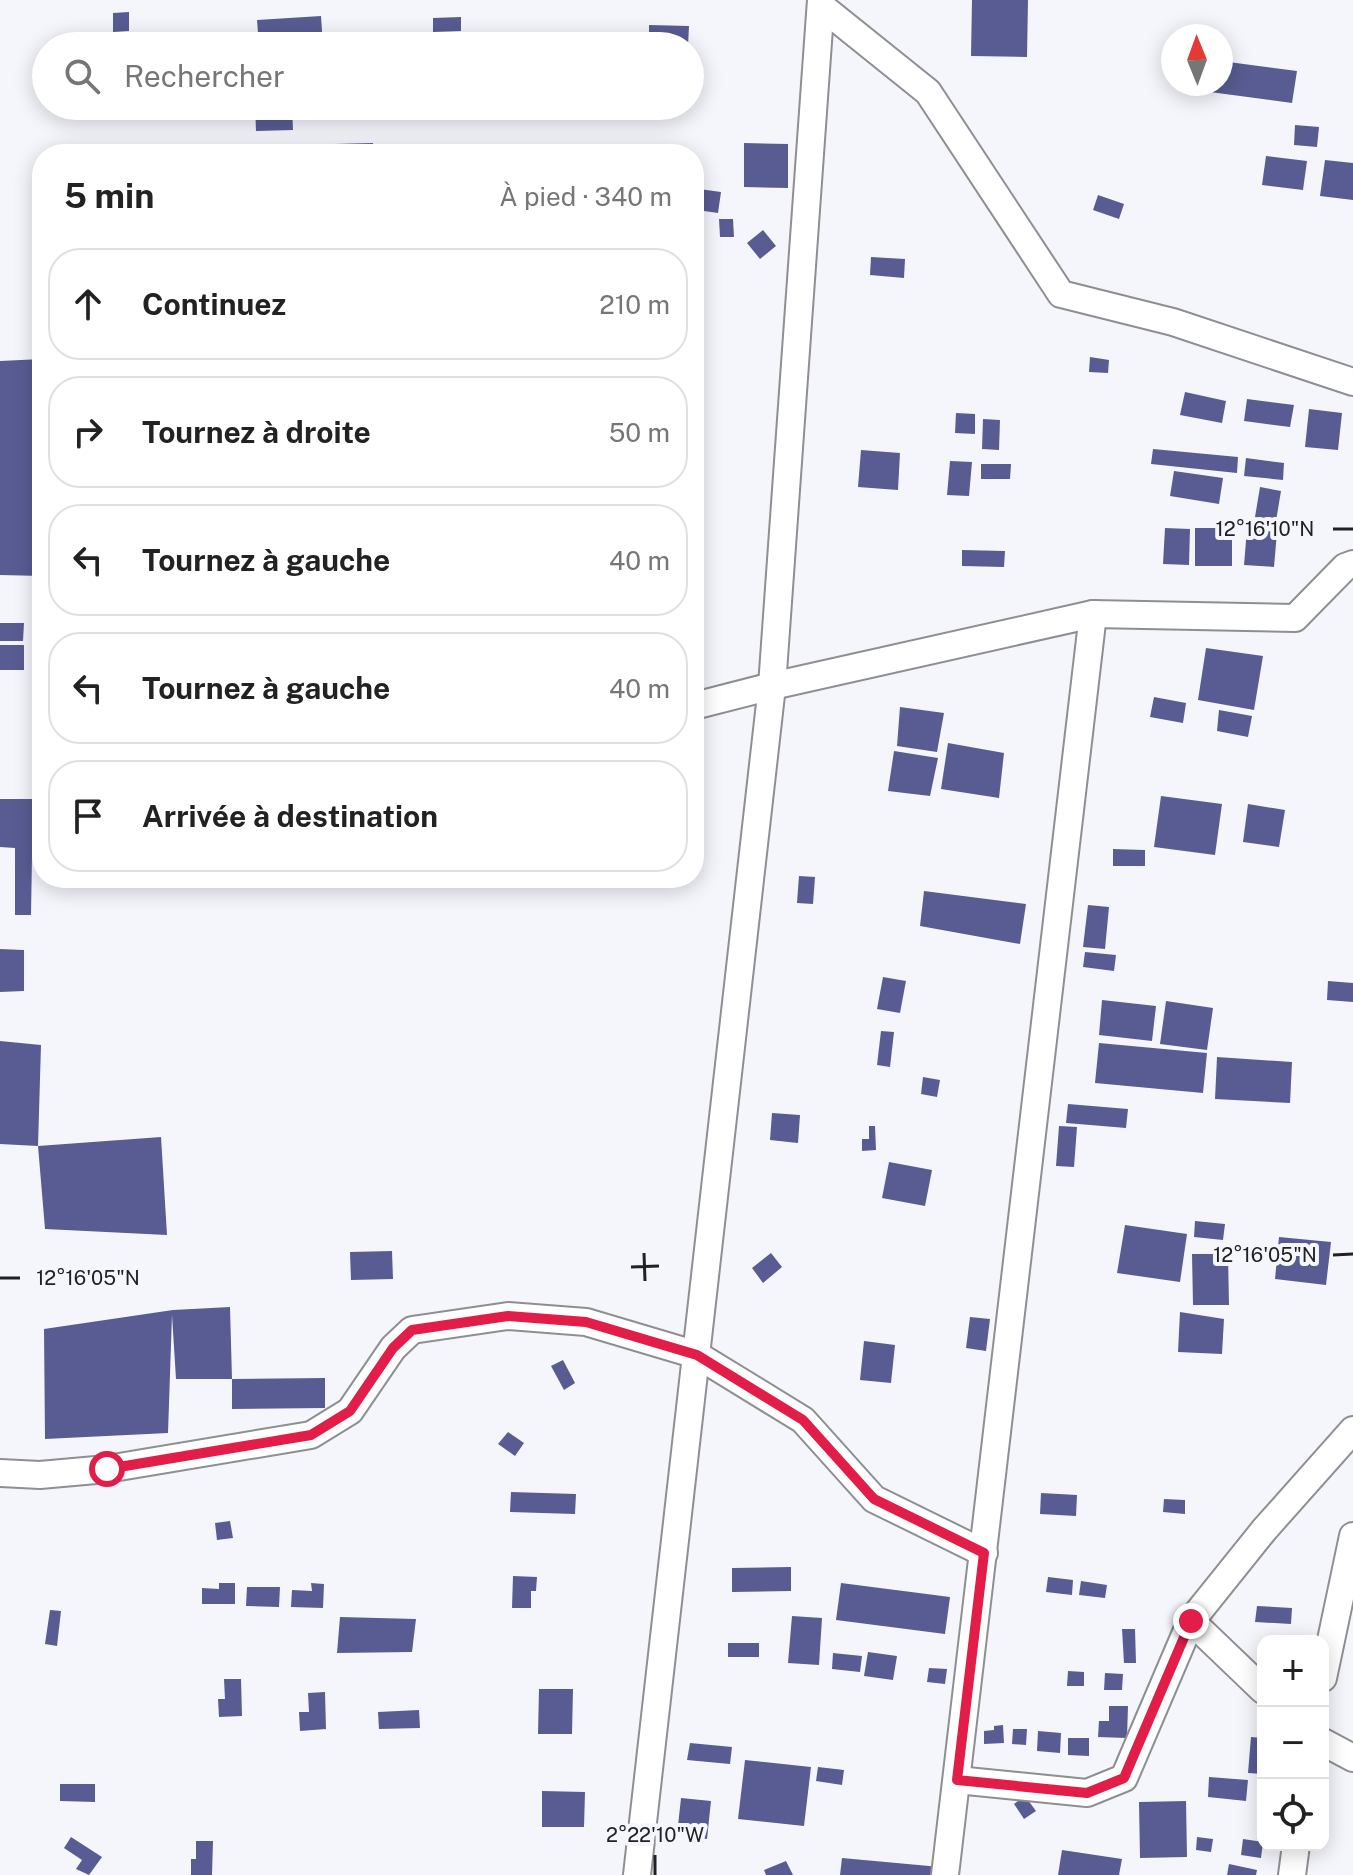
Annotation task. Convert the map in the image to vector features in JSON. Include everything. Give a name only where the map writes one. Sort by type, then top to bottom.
[{"type":"street","points":[[821,3],[928,92],[1061,294],[1173,322],[1353,382]]},
{"type":"street","points":[[637,1875],[772,686],[821,3]]},
{"type":"street","points":[[704,703],[1093,614],[1295,618],[1345,567],[1353,564]]},
{"type":"street","points":[[945,1875],[1093,614]]},
{"type":"street","points":[[0,1473],[40,1475],[107,1469],[311,1435],[350,1411],[393,1348],[412,1330],[508,1316],[586,1322],[697,1355],[803,1420],[874,1499],[984,1553]]},
{"type":"street","points":[[957,1780],[1087,1793],[1124,1778],[1191,1621],[1264,1530],[1353,1430]]},
{"type":"street","points":[[1329,1650],[1353,1536]]},
{"type":"street","points":[[1191,1621],[1257,1684]]},
{"type":"street","points":[[1329,1745],[1353,1758]]},
{"type":"street","points":[[1292,1875],[1295,1851]]},
{"type":"building","points":[[972,0],[1028,0],[1027,57],[971,56]]},
{"type":"building","points":[[129,12],[129,31],[113,32],[113,13]]},
{"type":"building","points":[[321,16],[322,32],[258,32],[257,20]]},
{"type":"building","points":[[461,17],[461,31],[433,32],[433,18]]},
{"type":"building","points":[[649,25],[689,26],[689,32],[649,32]]},
{"type":"building","points":[[1233,63],[1297,71],[1292,103],[1233,95]]},
{"type":"building","points":[[256,120],[293,120],[293,130],[256,131]]},
{"type":"building","points":[[1295,125],[1319,127],[1317,147],[1294,145]]},
{"type":"building","points":[[744,143],[788,144],[788,188],[744,187]]},
{"type":"building","points":[[1266,156],[1307,161],[1303,190],[1262,185]]},
{"type":"building","points":[[1325,160],[1353,163],[1353,200],[1320,196]]},
{"type":"building","points":[[704,190],[721,192],[718,213],[704,211]]},
{"type":"building","points":[[1098,195],[1124,204],[1119,219],[1093,210]]},
{"type":"building","points":[[719,219],[733,219],[734,237],[720,237]]},
{"type":"building","points":[[763,230],[776,246],[760,259],[747,243]]},
{"type":"building","points":[[871,257],[905,259],[904,278],[870,275]]},
{"type":"building","points":[[1090,357],[1109,360],[1108,373],[1089,372]]},
{"type":"building","points":[[32,359],[32,576],[0,575],[0,361]]},
{"type":"building","points":[[1185,392],[1226,401],[1222,423],[1180,415]]},
{"type":"building","points":[[1247,399],[1294,405],[1290,427],[1244,421]]},
{"type":"building","points":[[1309,409],[1342,413],[1338,450],[1305,447]]},
{"type":"building","points":[[956,413],[975,414],[975,434],[955,433]]},
{"type":"building","points":[[983,419],[1000,420],[999,450],[982,449]]},
{"type":"building","points":[[1153,449],[1238,457],[1237,473],[1151,464]]},
{"type":"building","points":[[861,450],[900,453],[898,490],[858,487]]},
{"type":"building","points":[[1246,458],[1284,463],[1283,480],[1244,476]]},
{"type":"building","points":[[950,461],[972,462],[969,496],[947,495]]},
{"type":"building","points":[[981,464],[1011,464],[1010,479],[981,479]]},
{"type":"building","points":[[1174,471],[1223,478],[1219,504],[1170,496]]},
{"type":"building","points":[[1260,487],[1281,491],[1276,521],[1255,517]]},
{"type":"building","points":[[1165,528],[1190,529],[1189,565],[1163,564]]},
{"type":"building","points":[[1195,528],[1232,528],[1232,566],[1195,566]]},
{"type":"building","points":[[1247,529],[1277,532],[1274,567],[1244,565]]},
{"type":"building","points":[[962,550],[1005,551],[1004,567],[962,566]]},
{"type":"building","points":[[0,623],[24,623],[23,641],[0,641]]},
{"type":"building","points":[[0,645],[24,645],[24,670],[0,670]]},
{"type":"building","points":[[1206,648],[1263,656],[1254,710],[1198,700]]},
{"type":"building","points":[[1154,697],[1186,703],[1183,723],[1150,717]]},
{"type":"building","points":[[900,707],[944,713],[937,752],[897,746]]},
{"type":"building","points":[[1219,710],[1252,716],[1248,737],[1217,731]]},
{"type":"building","points":[[948,743],[1004,753],[999,798],[941,789]]},
{"type":"building","points":[[894,751],[938,758],[930,796],[888,791]]},
{"type":"building","points":[[1161,796],[1222,804],[1215,855],[1154,847]]},
{"type":"building","points":[[0,799],[32,799],[31,915],[15,915],[15,848],[0,847]]},
{"type":"building","points":[[1248,804],[1285,810],[1279,847],[1243,842]]},
{"type":"building","points":[[1113,849],[1145,850],[1145,866],[1113,866]]},
{"type":"building","points":[[799,876],[815,877],[813,904],[797,903]]},
{"type":"building","points":[[924,891],[1026,904],[1020,944],[920,926]]},
{"type":"building","points":[[1088,905],[1109,907],[1105,949],[1083,947]]},
{"type":"building","points":[[0,949],[24,950],[24,991],[0,992]]},
{"type":"building","points":[[1085,952],[1116,955],[1114,971],[1083,967]]},
{"type":"building","points":[[883,977],[906,981],[900,1013],[877,1009]]},
{"type":"building","points":[[1328,981],[1353,983],[1353,1002],[1327,1000]]},
{"type":"building","points":[[1102,1000],[1156,1006],[1152,1041],[1099,1035]]},
{"type":"building","points":[[1166,1001],[1213,1008],[1207,1050],[1160,1044]]},
{"type":"building","points":[[881,1031],[894,1032],[890,1067],[877,1065]]},
{"type":"building","points":[[0,1041],[41,1045],[38,1146],[0,1144]]},
{"type":"building","points":[[1099,1043],[1207,1053],[1203,1093],[1095,1083]]},
{"type":"building","points":[[1217,1057],[1292,1062],[1290,1103],[1215,1099]]},
{"type":"building","points":[[923,1077],[940,1080],[937,1097],[921,1094]]},
{"type":"building","points":[[1068,1104],[1128,1109],[1126,1128],[1066,1123]]},
{"type":"building","points":[[772,1113],[800,1115],[798,1143],[770,1140]]},
{"type":"building","points":[[869,1126],[875,1126],[876,1150],[862,1151],[862,1139],[869,1139]]},
{"type":"building","points":[[1059,1126],[1077,1127],[1074,1167],[1056,1166]]},
{"type":"building","points":[[161,1137],[167,1235],[45,1229],[38,1146]]},
{"type":"building","points":[[889,1162],[932,1170],[925,1206],[882,1198]]},
{"type":"building","points":[[1195,1221],[1225,1224],[1223,1240],[1194,1237]]},
{"type":"building","points":[[1125,1225],[1187,1234],[1180,1282],[1117,1273]]},
{"type":"building","points":[[1279,1237],[1331,1242],[1326,1285],[1275,1279]]},
{"type":"building","points":[[392,1251],[393,1279],[351,1280],[350,1252]]},
{"type":"building","points":[[771,1253],[782,1267],[763,1283],[752,1268]]},
{"type":"building","points":[[1192,1254],[1228,1254],[1229,1305],[1193,1305]]},
{"type":"building","points":[[230,1307],[232,1379],[176,1379],[172,1315],[168,1433],[45,1439],[44,1329],[173,1310]]},
{"type":"building","points":[[1180,1312],[1224,1319],[1222,1354],[1178,1352]]},
{"type":"building","points":[[970,1317],[990,1319],[986,1351],[966,1348]]},
{"type":"building","points":[[864,1341],[895,1345],[891,1383],[860,1380]]},
{"type":"building","points":[[563,1360],[575,1383],[564,1390],[551,1366]]},
{"type":"building","points":[[325,1378],[325,1408],[232,1409],[232,1379]]},
{"type":"building","points":[[508,1432],[524,1443],[515,1456],[498,1444]]},
{"type":"building","points":[[511,1492],[576,1494],[575,1514],[510,1512]]},
{"type":"building","points":[[1041,1493],[1077,1495],[1076,1516],[1040,1514]]},
{"type":"building","points":[[1164,1499],[1185,1500],[1185,1514],[1163,1512]]},
{"type":"building","points":[[230,1521],[233,1538],[217,1540],[215,1523]]},
{"type":"building","points":[[791,1567],[791,1591],[732,1592],[732,1568]]},
{"type":"building","points":[[513,1576],[537,1577],[536,1591],[531,1591],[531,1608],[512,1608]]},
{"type":"building","points":[[1048,1577],[1073,1580],[1072,1595],[1046,1592]]},
{"type":"building","points":[[1081,1581],[1107,1585],[1105,1598],[1079,1595]]},
{"type":"building","points":[[219,1583],[235,1583],[235,1604],[202,1604],[202,1588],[219,1589]]},
{"type":"building","points":[[311,1583],[324,1584],[323,1608],[291,1607],[292,1590],[312,1591]]},
{"type":"building","points":[[841,1583],[950,1597],[945,1634],[836,1620]]},
{"type":"building","points":[[247,1587],[280,1587],[279,1607],[246,1606]]},
{"type":"building","points":[[1257,1606],[1292,1608],[1291,1624],[1255,1622]]},
{"type":"building","points":[[50,1610],[61,1611],[57,1646],[45,1644]]},
{"type":"building","points":[[792,1616],[822,1618],[819,1665],[788,1663]]},
{"type":"building","points":[[340,1617],[416,1619],[412,1652],[337,1653]]},
{"type":"building","points":[[1122,1629],[1135,1629],[1136,1663],[1124,1663]]},
{"type":"building","points":[[728,1643],[759,1643],[759,1657],[728,1657]]},
{"type":"building","points":[[868,1652],[897,1656],[893,1680],[864,1676]]},
{"type":"building","points":[[833,1653],[862,1656],[860,1672],[832,1669]]},
{"type":"building","points":[[929,1668],[947,1669],[945,1684],[927,1682]]},
{"type":"building","points":[[1068,1671],[1084,1672],[1084,1686],[1067,1686]]},
{"type":"building","points":[[1105,1673],[1123,1674],[1122,1690],[1104,1690]]},
{"type":"building","points":[[224,1679],[241,1679],[242,1716],[219,1717],[218,1699],[225,1699]]},
{"type":"building","points":[[539,1689],[573,1689],[572,1734],[538,1734]]},
{"type":"building","points":[[325,1692],[326,1729],[300,1731],[299,1712],[309,1712],[308,1693]]},
{"type":"building","points":[[1109,1706],[1128,1706],[1127,1738],[1098,1737],[1099,1721],[1109,1721]]},
{"type":"building","points":[[419,1710],[420,1728],[379,1729],[378,1712]]},
{"type":"building","points":[[1003,1725],[1004,1743],[984,1744],[984,1731]]},
{"type":"building","points":[[1013,1729],[1027,1729],[1026,1745],[1012,1744]]},
{"type":"building","points":[[1038,1731],[1061,1733],[1060,1753],[1037,1751]]},
{"type":"building","points":[[1251,1737],[1257,1738],[1257,1774],[1248,1773]]},
{"type":"building","points":[[1068,1738],[1089,1738],[1089,1756],[1068,1755]]},
{"type":"building","points":[[690,1743],[732,1747],[730,1764],[687,1760]]},
{"type":"building","points":[[745,1760],[811,1767],[804,1826],[738,1819]]},
{"type":"building","points":[[818,1767],[844,1770],[842,1785],[816,1781]]},
{"type":"building","points":[[1209,1777],[1248,1780],[1246,1801],[1208,1797]]},
{"type":"building","points":[[60,1784],[95,1784],[95,1802],[60,1801]]},
{"type":"building","points":[[542,1791],[585,1792],[584,1827],[542,1827]]},
{"type":"building","points":[[1025,1796],[1036,1811],[1024,1819],[1014,1804]]},
{"type":"building","points":[[681,1798],[711,1801],[707,1839],[677,1835]]},
{"type":"building","points":[[1186,1801],[1187,1857],[1140,1858],[1139,1802]]},
{"type":"building","points":[[71,1837],[102,1857],[89,1875],[76,1869],[82,1860],[64,1848]]},
{"type":"building","points":[[1197,1837],[1213,1839],[1211,1852],[1196,1850]]},
{"type":"building","points":[[1243,1839],[1257,1841],[1257,1851],[1262,1851],[1261,1858],[1241,1855]]},
{"type":"building","points":[[196,1841],[213,1841],[212,1875],[191,1875],[191,1859],[196,1859]]},
{"type":"building","points":[[1062,1850],[1122,1859],[1119,1875],[1058,1875]]},
{"type":"building","points":[[842,1858],[940,1867],[939,1875],[840,1875]]},
{"type":"building","points":[[786,1861],[793,1875],[766,1875],[764,1870]]},
{"type":"building","points":[[1229,1864],[1257,1870],[1256,1875],[1227,1875]]},
{"type":"route","points":[[107,1469],[311,1435],[350,1411],[393,1348],[412,1330],[508,1316],[586,1322],[697,1355],[803,1420],[874,1499],[984,1553],[957,1780],[1087,1793],[1124,1778],[1191,1621]]}]
